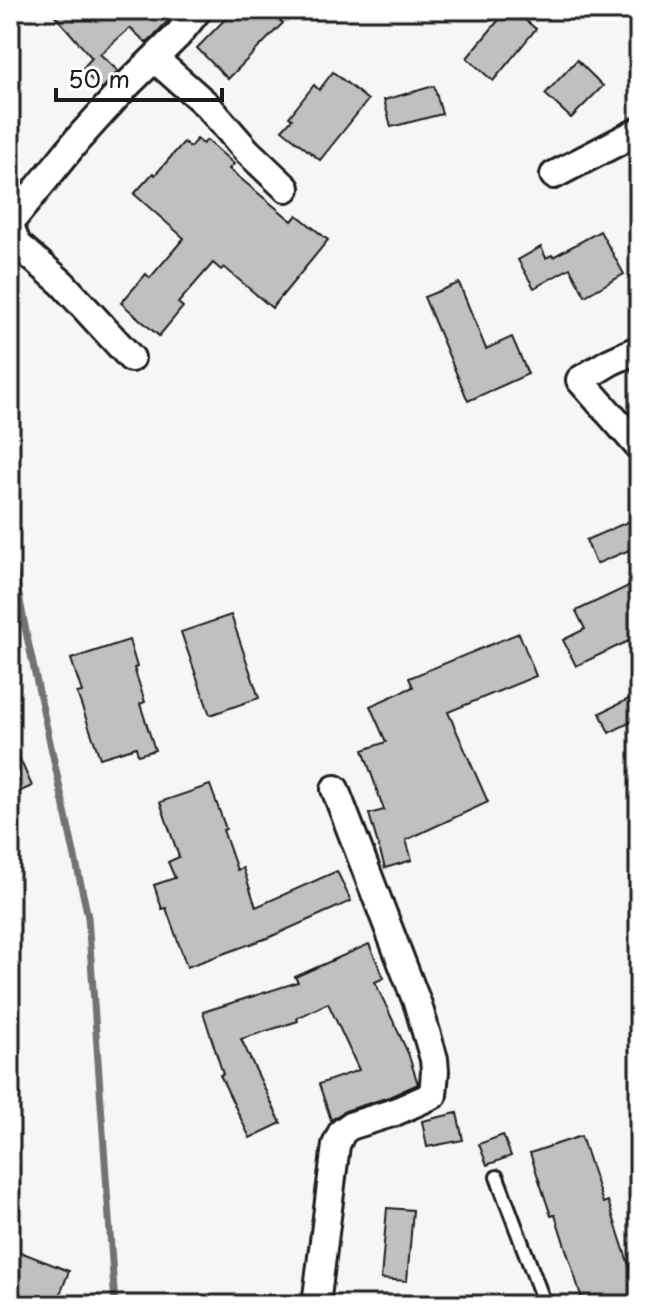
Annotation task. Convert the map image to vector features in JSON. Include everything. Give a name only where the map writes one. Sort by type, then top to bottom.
[{"type":"street","points":[[131,358],[62,283],[17,244],[11,228],[12,220],[78,139],[198,10]]},
{"type":"street","points":[[155,59],[207,105],[247,151],[286,188]]},
{"type":"street","points":[[554,175],[639,131]]},
{"type":"street","points":[[639,349],[580,380],[639,447]]},
{"type":"street","points":[[316,1305],[336,1145],[342,1132],[350,1126],[395,1112],[433,1095],[435,1071],[418,1005],[335,789]]},
{"type":"lane","points":[[497,1177],[545,1305]]},
{"type":"building","points":[[50,10],[178,10],[147,43],[130,28],[100,54],[118,71],[102,89],[81,70],[92,58]]},
{"type":"building","points":[[234,10],[270,10],[283,23],[228,79],[197,48]]},
{"type":"building","points":[[507,10],[513,10],[536,29],[493,81],[467,58]]},
{"type":"building","points":[[577,60],[603,86],[571,118],[545,94]]},
{"type":"building","points":[[333,72],[368,100],[320,160],[282,130],[314,85],[319,90]]},
{"type":"building","points":[[434,86],[442,114],[391,127],[384,100]]},
{"type":"building","points":[[197,139],[203,144],[207,140],[234,164],[229,169],[292,221],[297,215],[328,240],[272,308],[224,267],[221,270],[213,263],[178,303],[183,307],[159,336],[121,303],[146,274],[150,278],[184,238],[134,194],[184,142],[190,147]]},
{"type":"building","points":[[600,231],[624,274],[585,296],[570,268],[534,288],[518,260],[541,247],[546,258],[553,257]]},
{"type":"building","points":[[459,283],[486,349],[512,337],[528,374],[468,401],[424,297]]},
{"type":"building","points":[[639,517],[639,546],[596,564],[586,540]]},
{"type":"building","points":[[639,581],[639,636],[576,666],[563,640],[585,629],[576,611]]},
{"type":"building","points":[[231,615],[259,698],[210,715],[181,632]]},
{"type":"building","points":[[519,633],[536,676],[448,712],[488,802],[406,840],[412,860],[385,868],[369,814],[384,810],[363,750],[386,742],[370,706],[413,687],[409,678]]},
{"type":"building","points":[[129,640],[145,702],[140,704],[155,750],[138,755],[136,747],[100,758],[77,693],[82,692],[71,659]]},
{"type":"building","points":[[639,694],[639,718],[609,733],[600,713]]},
{"type":"building","points":[[10,737],[32,786],[10,796]]},
{"type":"building","points":[[210,785],[237,870],[243,868],[256,907],[337,871],[351,901],[270,937],[187,967],[166,908],[162,909],[154,885],[175,878],[168,862],[179,857],[160,802]]},
{"type":"building","points":[[369,944],[384,978],[375,982],[408,1053],[418,1084],[345,1111],[331,1120],[319,1084],[359,1070],[328,1003],[297,1018],[298,1021],[241,1039],[281,1123],[250,1138],[220,1075],[223,1074],[203,1012],[298,982],[295,977]]},
{"type":"building","points":[[457,1113],[463,1140],[427,1147],[422,1121]]},
{"type":"building","points":[[503,1135],[511,1156],[487,1165],[479,1144]]},
{"type":"building","points":[[581,1136],[603,1203],[608,1201],[639,1301],[626,1305],[584,1305],[555,1215],[551,1216],[530,1153]]},
{"type":"building","points":[[387,1208],[413,1210],[407,1281],[381,1279]]},
{"type":"building","points":[[10,1248],[69,1271],[56,1305],[10,1305]]},
{"type":"waterway","points":[[10,548],[88,917],[115,1305]]}]
